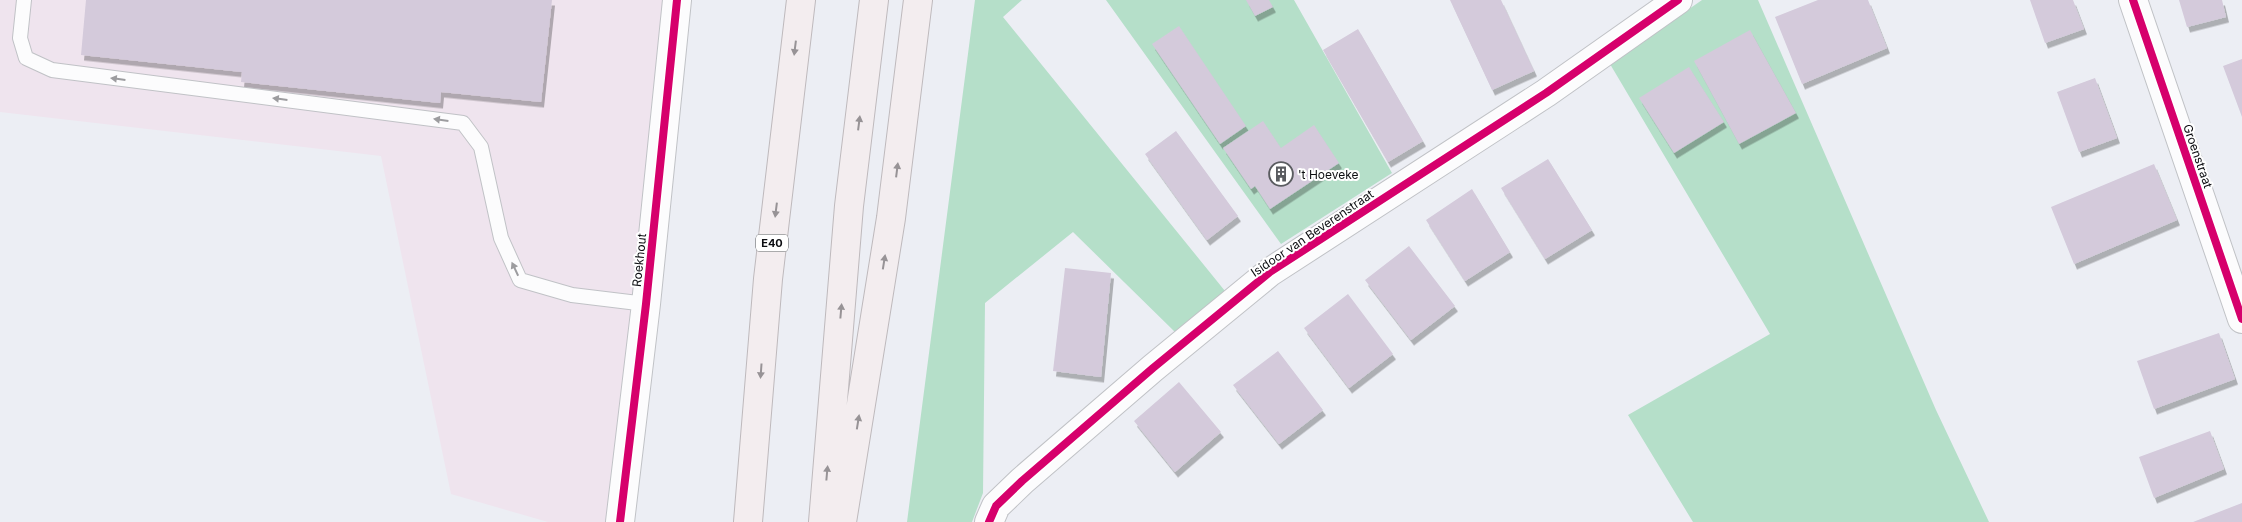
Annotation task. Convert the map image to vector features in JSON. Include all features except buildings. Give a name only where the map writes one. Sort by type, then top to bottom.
[{"type":"highway","name":"E40","points":[[748,522],[768,279],[801,0]]},
{"type":"highway","points":[[823,522],[850,206],[874,0]]},
{"type":"highway","points":[[842,522],[891,218],[918,0]]},
{"type":"street","name":"Roekhout","points":[[620,522],[646,304],[677,0]]},
{"type":"street","name":"Isidoor van Beverenstraat","points":[[989,522],[996,506],[1022,481],[1153,368],[1270,272],[1546,93],[1678,0]]},
{"type":"street","name":"Groenstraat","points":[[2132,0],[2242,319]]},
{"type":"lane","points":[[24,0],[20,38],[26,58],[52,70],[463,123],[480,148],[501,238],[520,280],[572,294],[646,304]]},
{"type":"shaded area","points":[[0,0],[664,0],[612,522],[548,522],[451,494],[381,156],[0,112]]},
{"type":"green space","points":[[975,0],[1022,0],[1003,17],[1225,291],[1175,332],[1073,232],[985,303],[983,493],[972,522],[907,522]]},
{"type":"green space","points":[[1106,0],[1294,0],[1392,173],[1281,244]]},
{"type":"green space","points":[[1702,0],[1758,0],[1936,410],[1989,522],[1693,522],[1628,415],[1770,334],[1610,64]]},
{"type":"cycle path","points":[[620,522],[646,304],[677,0]]},
{"type":"cycle path","points":[[989,522],[996,506],[1022,481],[1153,368],[1270,272],[1546,93],[1678,0]]},
{"type":"cycle path","points":[[2133,0],[2242,319]]},
{"type":"place","name":"'t Hoeveke","points":[[1281,174]]}]
